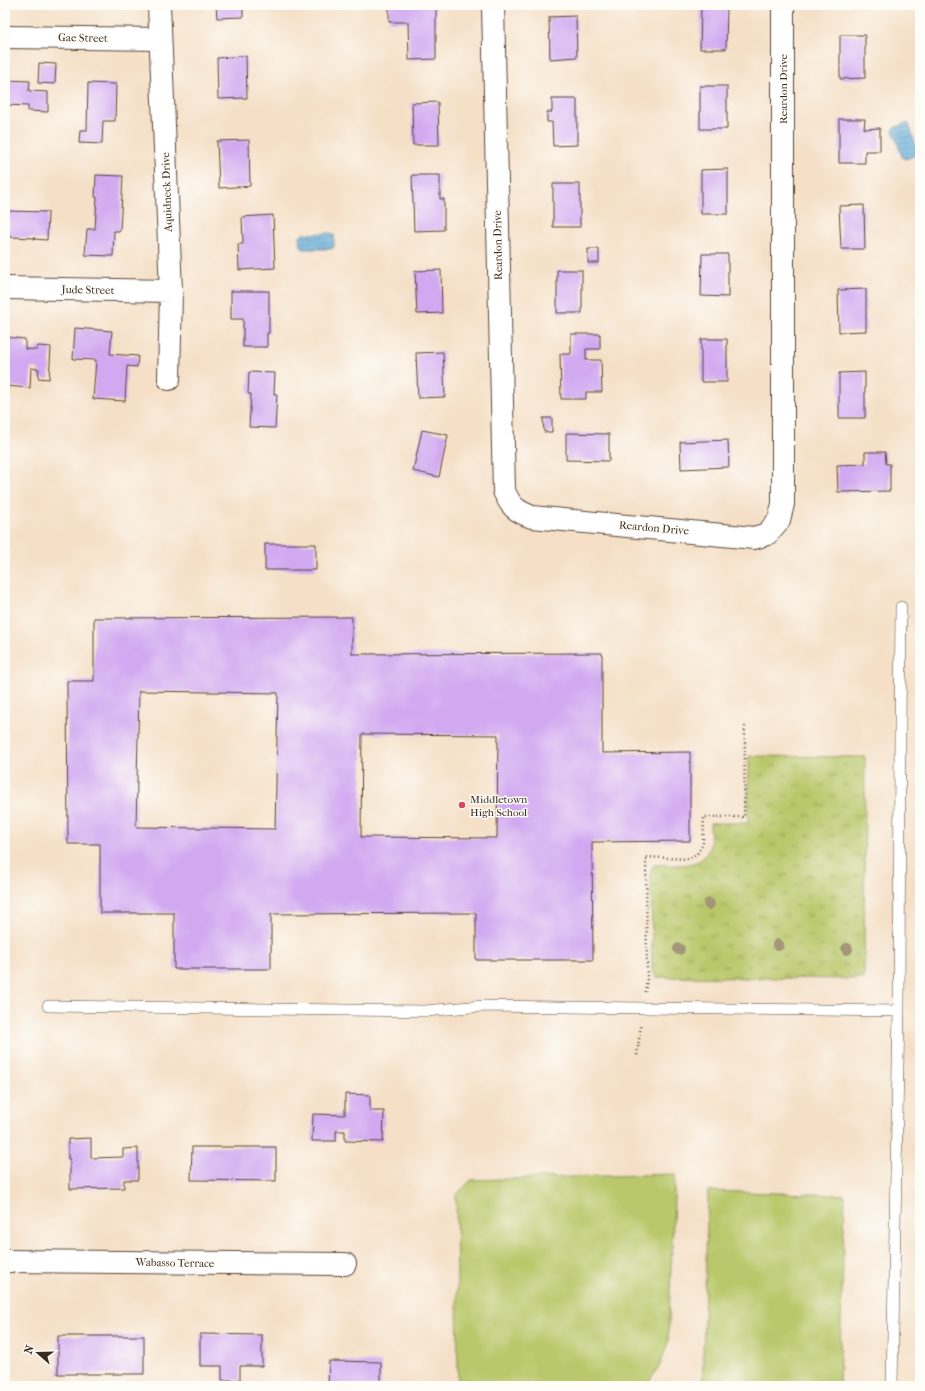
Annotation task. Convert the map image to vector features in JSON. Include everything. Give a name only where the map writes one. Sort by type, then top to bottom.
[{"type":"street","name":"Aquidneck Drive","points":[[159,5],[171,291],[169,379]]},
{"type":"street","name":"Reardon Drive","points":[[493,5],[504,491],[510,504],[520,513],[532,517],[754,538],[767,534],[779,520],[783,504],[783,5]]},
{"type":"street","name":"Gae Street","points":[[5,37],[160,39]]},
{"type":"street","name":"Jude Street","points":[[5,288],[171,291]]},
{"type":"street","name":"Wabasso Terrace","points":[[5,1261],[346,1264]]},
{"type":"lane","points":[[892,1386],[899,1011],[901,607]]},
{"type":"lane","points":[[48,1006],[426,1011],[482,1006],[899,1011]]},
{"type":"path","points":[[637,1056],[647,979],[646,858],[688,859],[697,854],[703,844],[704,817],[744,817],[745,724]]},
{"type":"green space","points":[[749,756],[865,757],[864,979],[656,977],[652,970],[651,869],[656,864],[680,865],[696,862],[702,859],[707,853],[710,845],[710,823],[748,823]]},
{"type":"green space","points":[[675,1174],[668,1342],[661,1363],[650,1380],[639,1386],[458,1386],[456,1195],[471,1180]]},
{"type":"green space","points":[[708,1191],[845,1195],[839,1386],[702,1386]]},
{"type":"water","points":[[906,123],[909,124],[918,152],[917,155],[905,159],[902,157],[893,130],[894,128]]},
{"type":"water","points":[[331,233],[334,235],[334,247],[331,249],[303,249],[301,247],[300,236],[303,234]]},
{"type":"building","points":[[216,5],[243,5],[243,17],[217,18]]},
{"type":"building","points":[[389,5],[436,5],[436,59],[409,60],[408,22],[389,22]]},
{"type":"building","points":[[701,5],[727,5],[726,49],[700,49]]},
{"type":"building","points":[[576,16],[577,57],[550,59],[549,17]]},
{"type":"building","points":[[840,35],[865,35],[865,78],[840,79]]},
{"type":"building","points":[[246,56],[247,98],[218,99],[217,58]]},
{"type":"building","points":[[39,63],[56,64],[55,84],[38,83]]},
{"type":"building","points":[[5,80],[30,81],[29,91],[48,92],[48,112],[28,111],[28,106],[5,105]]},
{"type":"building","points":[[88,83],[116,84],[115,121],[103,121],[102,144],[79,143],[80,130],[87,130]]},
{"type":"building","points":[[700,86],[727,86],[727,129],[700,129]]},
{"type":"building","points":[[552,99],[577,99],[577,145],[553,146],[552,122],[547,122],[547,112],[552,112]]},
{"type":"building","points":[[438,102],[439,145],[413,145],[412,103]]},
{"type":"building","points":[[839,119],[865,119],[864,129],[880,128],[880,151],[865,151],[865,163],[839,163]]},
{"type":"building","points":[[249,140],[250,186],[219,188],[217,141]]},
{"type":"building","points":[[728,169],[728,214],[701,214],[701,170]]},
{"type":"building","points":[[96,175],[123,176],[120,231],[114,231],[113,256],[85,255],[87,229],[95,229],[97,197],[95,197]]},
{"type":"building","points":[[412,175],[440,175],[440,199],[444,199],[444,230],[414,231]]},
{"type":"building","points":[[553,184],[580,184],[580,227],[553,227]]},
{"type":"building","points":[[864,205],[865,249],[841,249],[839,206]]},
{"type":"building","points":[[5,211],[48,212],[47,240],[9,237],[9,232],[5,232]]},
{"type":"building","points":[[273,215],[275,268],[239,270],[238,244],[243,244],[242,217]]},
{"type":"building","points":[[588,249],[599,249],[599,263],[588,263]]},
{"type":"building","points":[[702,254],[728,254],[728,297],[701,296]]},
{"type":"building","points":[[441,270],[442,313],[417,314],[415,271]]},
{"type":"building","points":[[557,270],[582,270],[582,313],[557,313]]},
{"type":"building","points":[[866,289],[866,331],[839,332],[838,290]]},
{"type":"building","points":[[231,291],[269,291],[269,333],[267,333],[267,347],[243,347],[243,319],[231,319]]},
{"type":"building","points":[[75,328],[112,331],[110,354],[138,356],[137,367],[127,366],[125,401],[93,399],[96,360],[73,359]]},
{"type":"building","points":[[571,334],[600,334],[600,349],[586,349],[586,360],[601,360],[602,392],[586,392],[586,399],[561,399],[560,354],[571,354]]},
{"type":"building","points":[[5,337],[25,339],[25,349],[37,350],[38,346],[51,347],[49,379],[38,378],[39,369],[31,368],[30,388],[5,386]]},
{"type":"building","points":[[701,339],[727,339],[727,382],[701,382]]},
{"type":"building","points":[[443,352],[445,397],[418,398],[416,353]]},
{"type":"building","points":[[249,372],[275,373],[274,394],[277,394],[275,428],[249,427],[251,394],[248,394]]},
{"type":"building","points":[[865,372],[865,418],[839,418],[839,373]]},
{"type":"building","points":[[543,418],[552,418],[552,432],[544,432]]},
{"type":"building","points":[[422,430],[448,435],[439,477],[413,471]]},
{"type":"building","points":[[566,433],[609,434],[609,461],[566,460]]},
{"type":"building","points":[[728,440],[729,467],[681,469],[680,442]]},
{"type":"building","points":[[865,452],[885,452],[886,464],[890,464],[890,491],[838,492],[837,465],[865,464]]},
{"type":"building","points":[[265,544],[316,544],[316,570],[265,570]]},
{"type":"building","points":[[352,617],[352,654],[602,653],[602,753],[690,752],[690,841],[592,842],[593,960],[476,960],[476,913],[271,914],[271,969],[174,969],[174,913],[100,913],[100,844],[68,844],[67,681],[94,681],[94,618]],"holes":[[[139,691],[278,693],[275,829],[136,827]],[[362,734],[498,735],[497,838],[361,837]]]},
{"type":"building","points":[[345,1094],[370,1095],[370,1111],[384,1111],[383,1142],[345,1141],[345,1131],[336,1131],[336,1141],[312,1141],[313,1114],[345,1115]]},
{"type":"building","points":[[91,1138],[91,1158],[123,1157],[123,1149],[138,1148],[138,1180],[124,1180],[124,1188],[70,1189],[68,1139]]},
{"type":"building","points":[[192,1147],[276,1147],[276,1181],[191,1180]]},
{"type":"building","points":[[200,1334],[262,1335],[262,1366],[240,1366],[240,1380],[222,1380],[222,1366],[200,1366]]},
{"type":"building","points":[[58,1336],[144,1336],[144,1374],[58,1374]]},
{"type":"building","points":[[329,1361],[381,1362],[381,1386],[328,1386]]},
{"type":"place","name":"Middletown High School","points":[[462,805]]}]
